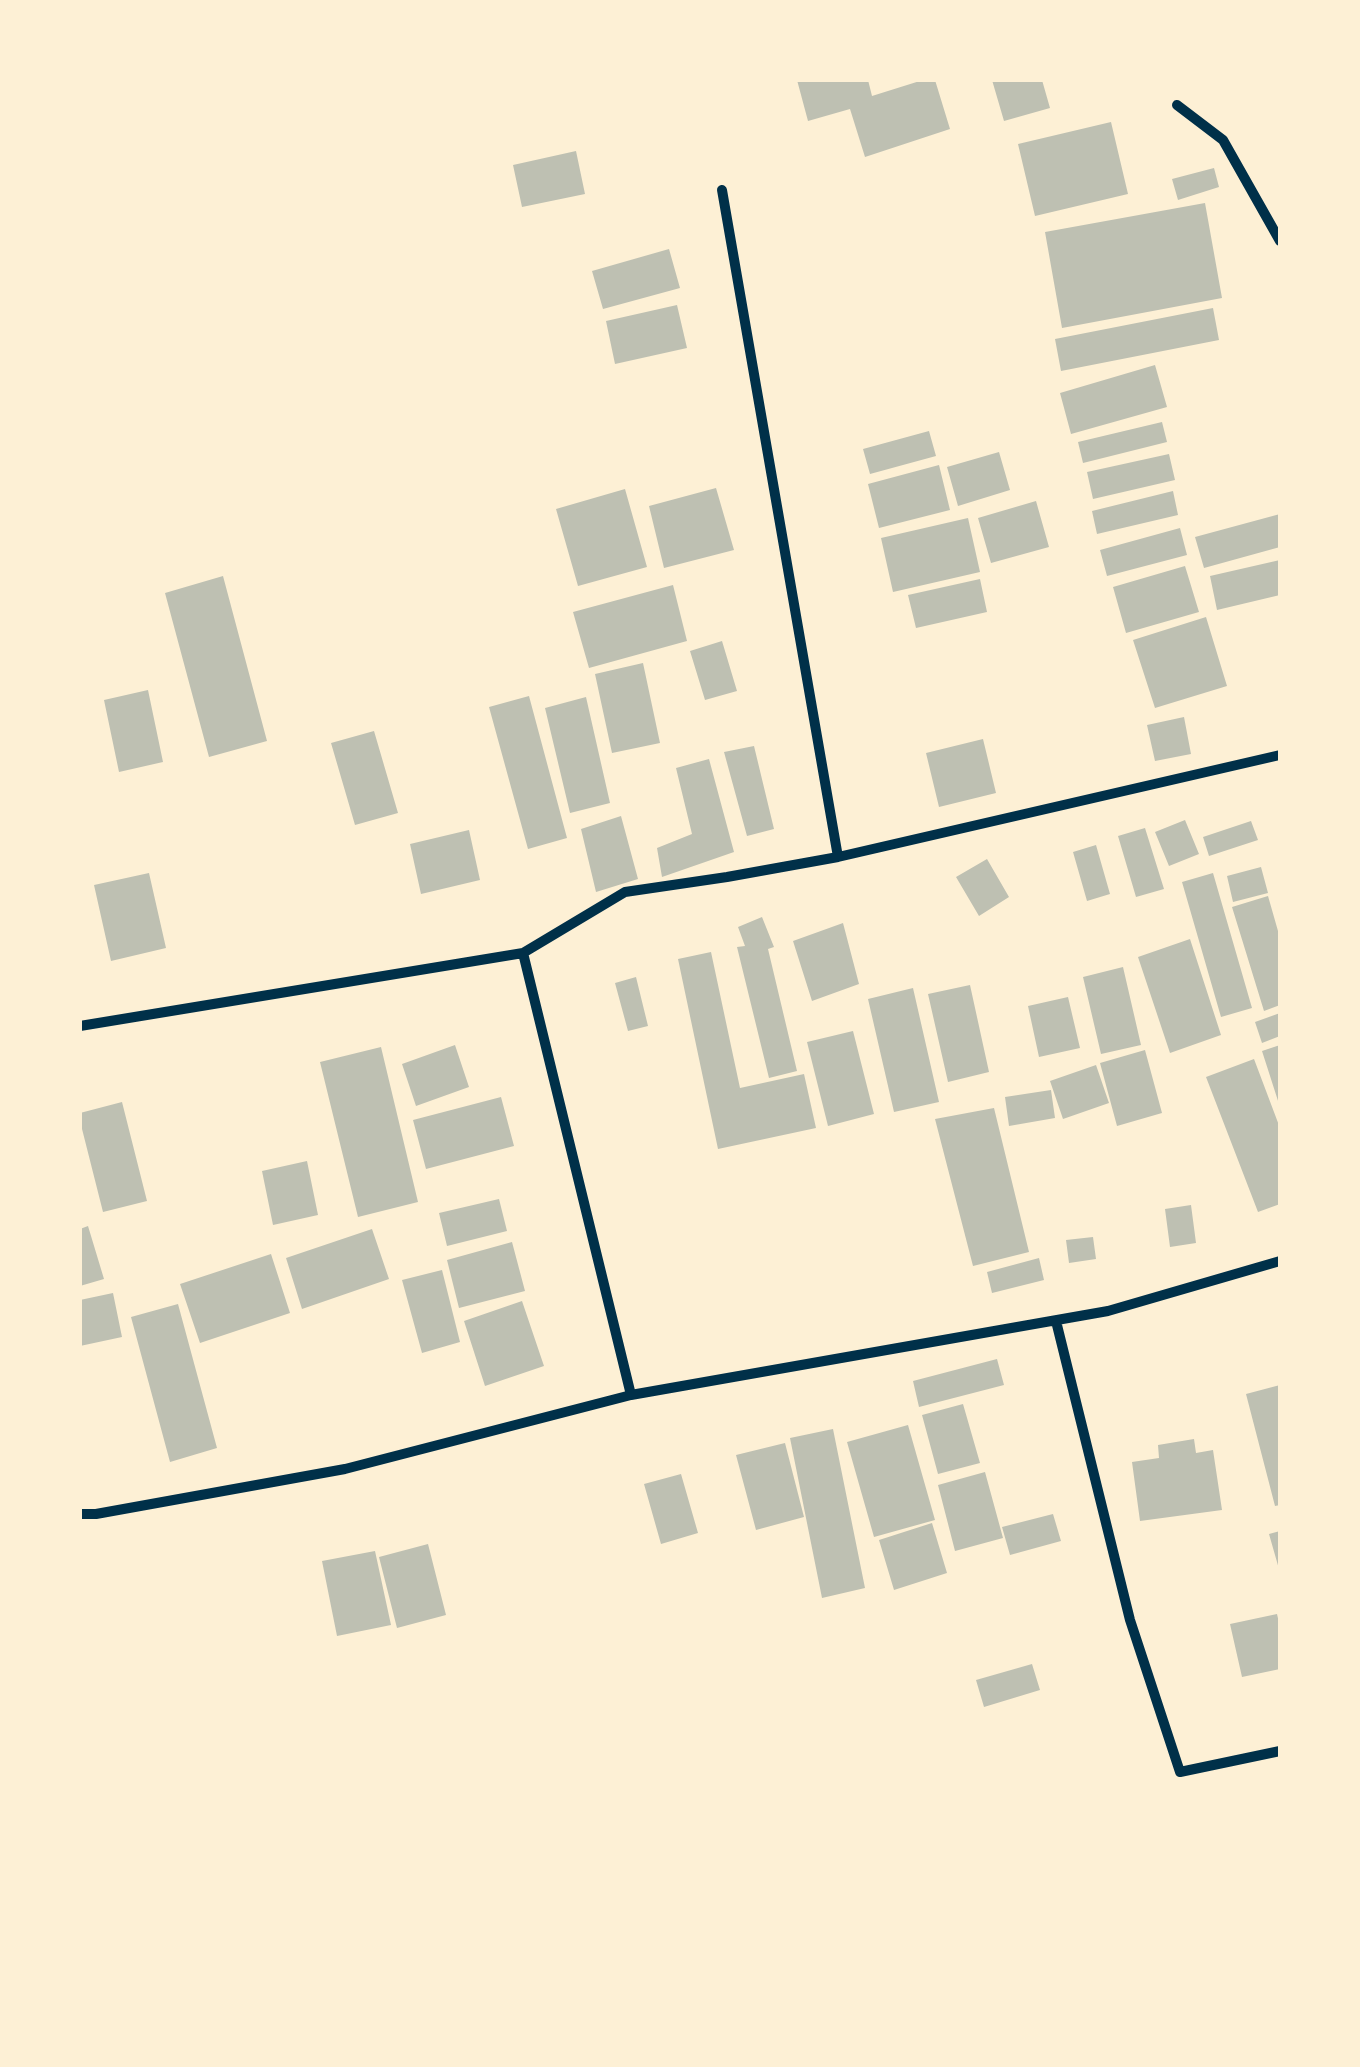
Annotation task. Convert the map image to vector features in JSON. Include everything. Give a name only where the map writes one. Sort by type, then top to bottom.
[{"type":"street","points":[[1178,105],[1224,140],[1280,241]]},
{"type":"street","points":[[722,190],[838,857]]},
{"type":"street","points":[[80,1026],[523,952],[625,892],[838,857],[1280,755]]},
{"type":"street","points":[[523,952],[631,1394]]},
{"type":"street","points":[[80,1514],[344,1469],[631,1394],[1108,1311],[1280,1261]]},
{"type":"street","points":[[1056,1320],[1130,1620],[1180,1772],[1280,1750]]},
{"type":"building","points":[[797,80],[868,80],[872,96],[935,80],[950,129],[865,157],[850,109],[808,121]]},
{"type":"building","points":[[992,80],[1042,80],[1050,108],[1004,121]]},
{"type":"building","points":[[1111,122],[1128,194],[1035,216],[1018,144]]},
{"type":"building","points":[[576,151],[585,194],[522,207],[513,165]]},
{"type":"building","points":[[1214,168],[1219,187],[1178,200],[1172,179]]},
{"type":"building","points":[[1205,203],[1222,298],[1062,328],[1045,232]]},
{"type":"building","points":[[669,249],[680,288],[603,309],[592,271]]},
{"type":"building","points":[[677,305],[687,348],[615,364],[606,321]]},
{"type":"building","points":[[1213,308],[1219,340],[1061,371],[1055,339]]},
{"type":"building","points":[[1155,365],[1167,407],[1071,434],[1060,393]]},
{"type":"building","points":[[1162,422],[1167,442],[1083,463],[1078,442]]},
{"type":"building","points":[[929,431],[936,456],[870,474],[863,449]]},
{"type":"building","points":[[999,452],[1010,490],[958,506],[947,467]]},
{"type":"building","points":[[1169,454],[1175,480],[1093,499],[1087,472]]},
{"type":"building","points":[[939,465],[950,510],[879,528],[868,484]]},
{"type":"building","points":[[716,488],[734,550],[664,568],[649,506]]},
{"type":"building","points":[[625,489],[647,567],[578,586],[556,509]]},
{"type":"building","points":[[1173,491],[1178,515],[1097,534],[1092,511]]},
{"type":"building","points":[[1036,501],[1049,547],[991,563],[978,518]]},
{"type":"building","points":[[1280,514],[1280,547],[1204,568],[1195,537]]},
{"type":"building","points":[[968,518],[980,572],[893,592],[881,538]]},
{"type":"building","points":[[1180,528],[1187,555],[1107,576],[1100,550]]},
{"type":"building","points":[[1280,560],[1280,595],[1217,610],[1210,576]]},
{"type":"building","points":[[1185,566],[1199,612],[1126,633],[1113,587]]},
{"type":"building","points":[[223,576],[267,741],[209,757],[165,593]]},
{"type":"building","points":[[980,579],[987,612],[916,628],[908,595]]},
{"type":"building","points":[[673,585],[687,641],[589,668],[573,612]]},
{"type":"building","points":[[1206,617],[1227,686],[1155,708],[1133,640]]},
{"type":"building","points":[[722,641],[737,691],[705,700],[690,651]]},
{"type":"building","points":[[643,663],[660,743],[612,753],[595,674]]},
{"type":"building","points":[[148,690],[163,762],[119,772],[104,700]]},
{"type":"building","points":[[529,696],[567,838],[528,849],[489,707]]},
{"type":"building","points":[[586,697],[610,803],[570,813],[545,708]]},
{"type":"building","points":[[1184,717],[1191,754],[1155,761],[1147,725]]},
{"type":"building","points":[[374,731],[398,813],[355,825],[331,743]]},
{"type":"building","points":[[983,739],[996,793],[939,807],[926,753]]},
{"type":"building","points":[[754,746],[774,829],[747,836],[724,752]]},
{"type":"building","points":[[709,759],[734,852],[662,877],[657,848],[692,834],[676,768]]},
{"type":"building","points":[[621,816],[638,879],[596,892],[581,829]]},
{"type":"building","points":[[1185,820],[1199,854],[1169,866],[1155,832]]},
{"type":"building","points":[[1251,821],[1258,840],[1209,856],[1203,837]]},
{"type":"building","points":[[1145,828],[1164,889],[1136,897],[1118,836]]},
{"type":"building","points":[[469,830],[480,880],[421,894],[410,844]]},
{"type":"building","points":[[1096,845],[1110,894],[1087,901],[1073,852]]},
{"type":"building","points":[[987,859],[1009,897],[979,916],[956,877]]},
{"type":"building","points":[[1261,867],[1268,893],[1233,902],[1227,876]]},
{"type":"building","points":[[149,873],[166,948],[111,961],[94,885]]},
{"type":"building","points":[[1213,873],[1252,1008],[1221,1017],[1182,882]]},
{"type":"building","points":[[1268,896],[1280,938],[1280,1005],[1264,1011],[1232,907]]},
{"type":"building","points":[[762,917],[774,947],[768,949],[797,1071],[769,1078],[737,947],[745,946],[738,927]]},
{"type":"building","points":[[843,923],[859,984],[812,1001],[793,941]]},
{"type":"building","points":[[1190,939],[1221,1035],[1170,1053],[1138,957]]},
{"type":"building","points":[[711,952],[740,1088],[804,1074],[816,1128],[718,1149],[678,959]]},
{"type":"building","points":[[1123,967],[1141,1045],[1101,1054],[1083,977]]},
{"type":"building","points":[[636,977],[648,1026],[628,1031],[615,983]]},
{"type":"building","points":[[970,985],[989,1072],[948,1082],[928,994]]},
{"type":"building","points":[[913,988],[939,1102],[894,1112],[868,999]]},
{"type":"building","points":[[1068,997],[1080,1048],[1039,1057],[1028,1006]]},
{"type":"building","points":[[1280,1013],[1280,1036],[1262,1043],[1255,1022]]},
{"type":"building","points":[[853,1031],[874,1114],[828,1126],[807,1042]]},
{"type":"building","points":[[455,1045],[469,1087],[416,1106],[402,1064]]},
{"type":"building","points":[[1280,1045],[1280,1104],[1279,1104],[1262,1051]]},
{"type":"building","points":[[381,1047],[418,1202],[358,1217],[320,1062]]},
{"type":"building","points":[[1145,1050],[1162,1113],[1117,1126],[1100,1063]]},
{"type":"building","points":[[1254,1059],[1280,1128],[1280,1204],[1258,1212],[1206,1077]]},
{"type":"building","points":[[1096,1065],[1109,1103],[1063,1119],[1050,1081]]},
{"type":"building","points":[[1051,1090],[1055,1118],[1009,1126],[1005,1097]]},
{"type":"building","points":[[501,1097],[514,1146],[426,1169],[413,1120]]},
{"type":"building","points":[[122,1102],[147,1201],[103,1212],[80,1113]]},
{"type":"building","points":[[994,1108],[1029,1252],[973,1266],[935,1119]]},
{"type":"building","points":[[307,1161],[318,1215],[273,1225],[262,1171]]},
{"type":"building","points":[[499,1199],[507,1231],[447,1246],[439,1213]]},
{"type":"building","points":[[1191,1205],[1196,1243],[1170,1247],[1165,1209]]},
{"type":"building","points":[[88,1226],[104,1279],[80,1286],[80,1229]]},
{"type":"building","points":[[372,1229],[389,1279],[302,1309],[286,1258]]},
{"type":"building","points":[[1093,1237],[1096,1259],[1069,1263],[1066,1240]]},
{"type":"building","points":[[512,1242],[525,1291],[459,1308],[447,1260]]},
{"type":"building","points":[[271,1254],[290,1313],[200,1343],[180,1284]]},
{"type":"building","points":[[1039,1258],[1044,1280],[992,1293],[987,1272]]},
{"type":"building","points":[[442,1270],[460,1342],[422,1353],[402,1280]]},
{"type":"building","points":[[113,1293],[122,1337],[80,1346],[80,1300]]},
{"type":"building","points":[[522,1301],[544,1366],[485,1386],[464,1321]]},
{"type":"building","points":[[178,1304],[217,1448],[170,1462],[131,1317]]},
{"type":"building","points":[[997,1359],[1004,1385],[919,1407],[913,1381]]},
{"type":"building","points":[[1280,1385],[1280,1505],[1275,1506],[1246,1394]]},
{"type":"building","points":[[963,1404],[980,1463],[938,1474],[922,1415]]},
{"type":"building","points":[[908,1425],[935,1520],[874,1537],[847,1442]]},
{"type":"building","points":[[833,1429],[865,1588],[822,1598],[790,1438]]},
{"type":"building","points":[[1194,1439],[1196,1453],[1213,1450],[1222,1510],[1140,1521],[1132,1462],[1159,1458],[1158,1445]]},
{"type":"building","points":[[785,1443],[804,1517],[756,1530],[736,1455]]},
{"type":"building","points":[[985,1472],[1003,1538],[955,1551],[938,1485]]},
{"type":"building","points":[[681,1474],[698,1533],[661,1544],[644,1484]]},
{"type":"building","points":[[1053,1514],[1061,1541],[1010,1555],[1002,1527]]},
{"type":"building","points":[[932,1523],[947,1573],[894,1590],[879,1540]]},
{"type":"building","points":[[1280,1531],[1280,1569],[1279,1569],[1269,1534]]},
{"type":"building","points":[[428,1544],[446,1615],[397,1628],[379,1557]]},
{"type":"building","points":[[375,1551],[391,1625],[337,1636],[322,1561]]},
{"type":"building","points":[[1277,1614],[1280,1669],[1242,1677],[1230,1624]]},
{"type":"building","points":[[1032,1664],[1040,1690],[984,1707],[976,1680]]}]
